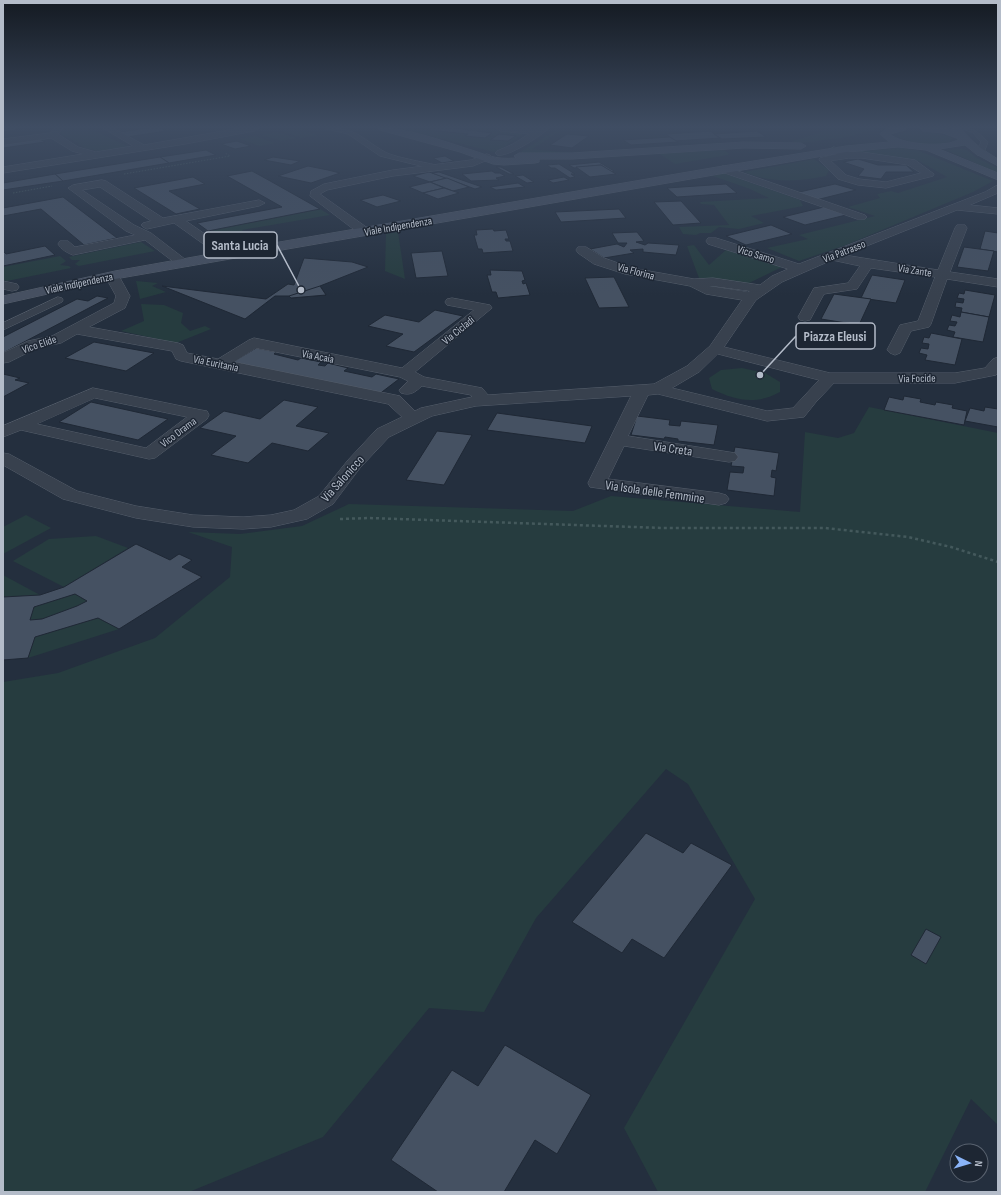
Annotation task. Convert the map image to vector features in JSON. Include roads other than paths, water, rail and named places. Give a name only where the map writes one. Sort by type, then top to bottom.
[{"type":"street","points":[[98,184],[73,188],[129,234],[147,236],[184,263]]},
{"type":"street","points":[[103,184],[161,222]]},
{"type":"street","points":[[340,184],[324,187],[315,193],[315,196],[365,232]]},
{"type":"street","name":"Viale Indipendenza","points":[[6,287],[172,254],[574,184]]},
{"type":"street","name":"Viale Indipendenza","points":[[3,300],[112,276],[639,184]]},
{"type":"street","points":[[765,184],[861,217]]},
{"type":"street","points":[[874,184],[886,185],[891,184]]},
{"type":"street","name":"Via Patrasso","points":[[650,390],[693,369],[715,348],[751,297],[777,279],[800,268],[988,194],[998,188]]},
{"type":"street","points":[[64,244],[73,251],[129,234],[161,222],[259,203]]},
{"type":"street","points":[[956,207],[998,211]]},
{"type":"street","points":[[180,219],[227,255]]},
{"type":"street","points":[[895,350],[905,328],[924,324],[961,228]]},
{"type":"street","name":"Vico Samo","points":[[712,240],[800,268]]},
{"type":"street","name":"Via Florina","points":[[582,250],[599,261],[630,271],[694,283],[713,282],[763,289]]},
{"type":"street","name":"Via Zante","points":[[832,256],[998,283]]},
{"type":"street","points":[[805,317],[819,291],[852,286],[868,263]]},
{"type":"street","points":[[75,329],[120,305],[123,296],[112,276]]},
{"type":"street","name":"Via Florina","points":[[694,283],[706,290],[751,297]]},
{"type":"street","name":"Via Cicladi","points":[[404,373],[485,308],[452,302]]},
{"type":"street","name":"Vico Elide","points":[[3,359],[33,344],[56,340],[75,329]]},
{"type":"street","name":"Via Euritania","points":[[75,329],[178,348],[181,356],[394,400]]},
{"type":"street","name":"Via Acaia","points":[[221,364],[254,343],[404,373],[419,381],[476,391],[483,400]]},
{"type":"street","name":"Via Focide","points":[[715,348],[830,378],[955,378],[990,372],[998,362]]},
{"type":"street","points":[[650,390],[767,416],[798,413],[810,398],[830,378]]},
{"type":"street","points":[[413,419],[394,400],[419,381]]},
{"type":"street","name":"Via Salonicco","points":[[3,458],[70,495],[136,512],[193,521],[243,523],[271,521],[300,515],[326,500],[354,464],[383,433],[427,412],[483,400],[650,390]]},
{"type":"street","name":"Via Isola delle Femmine","points":[[650,390],[618,440],[597,483],[719,499]]},
{"type":"street","name":"Vico Drama","points":[[3,432],[93,393],[201,415],[148,454],[20,425]]},
{"type":"street","name":"Via Creta","points":[[618,440],[729,457]]},
{"type":"lane","points":[[3,327],[58,300]]},
{"type":"place","name":"Santa Lucia","points":[[301,290]]},
{"type":"place","name":"Piazza Eleusi","points":[[760,375]]}]
